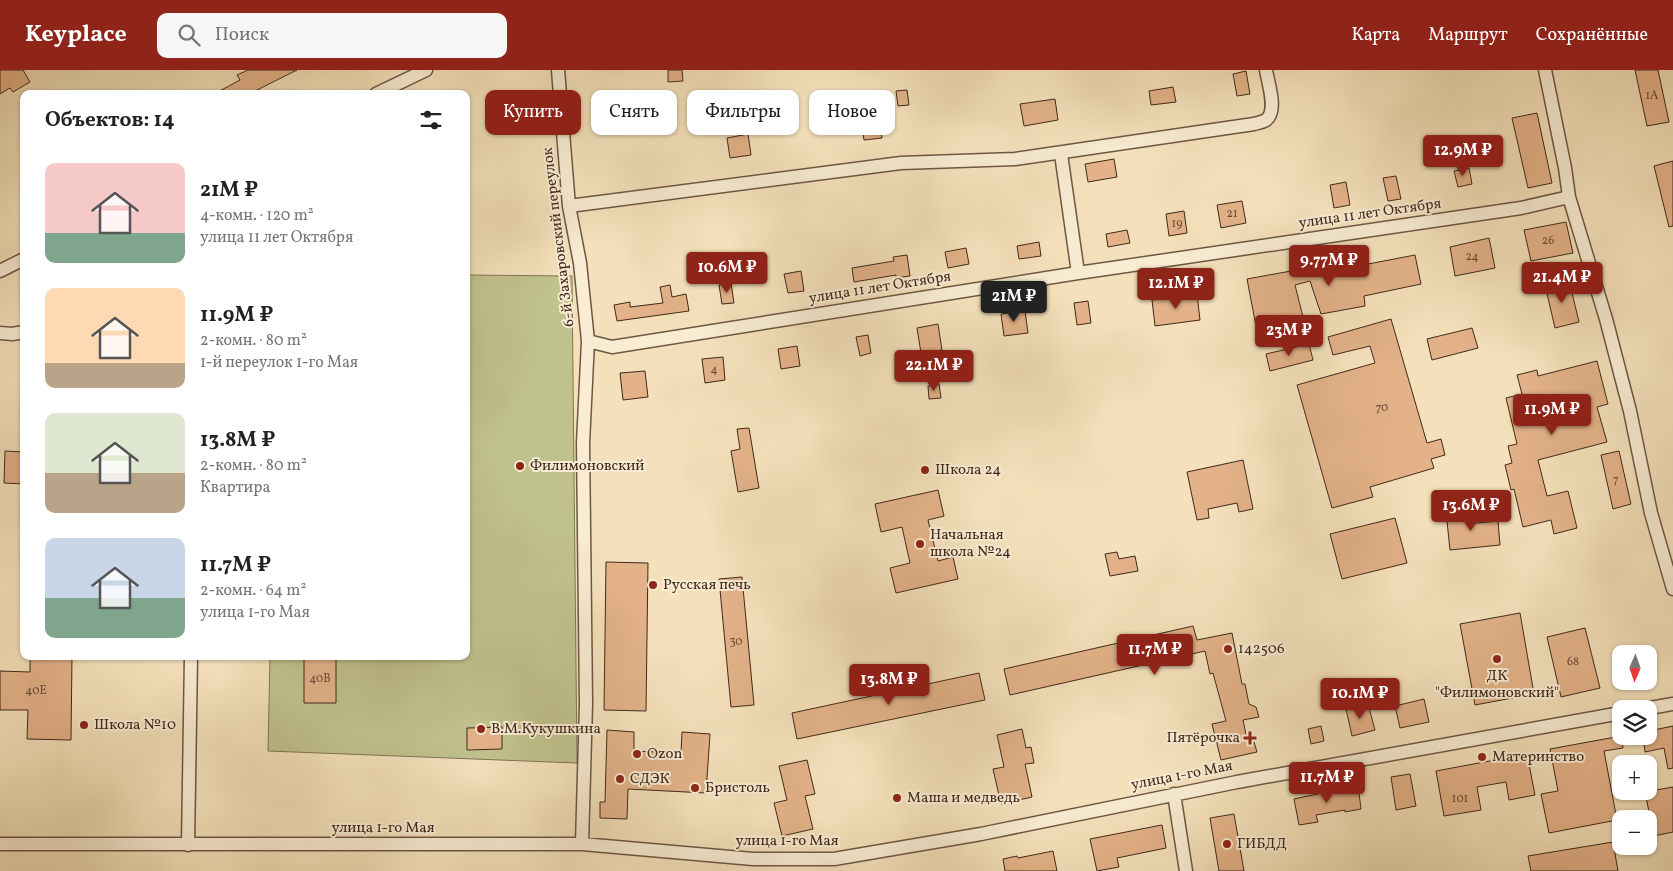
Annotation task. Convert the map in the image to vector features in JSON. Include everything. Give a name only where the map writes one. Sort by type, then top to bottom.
[{"type":"street","points":[[384,90],[426,70]]},
{"type":"street","name":"6-й Захаровский переулок","points":[[558,70],[569,206],[580,263],[588,341],[583,443],[586,704],[582,844]]},
{"type":"street","points":[[569,206],[901,163],[988,161],[1061,154],[1265,121],[1270,115],[1272,104],[1266,70]]},
{"type":"street","points":[[1545,70],[1569,197],[1606,319],[1630,411],[1651,513],[1673,589]]},
{"type":"street","points":[[1061,154],[1078,273]]},
{"type":"street","name":"улица 11 лет Октября","points":[[588,341],[612,347],[1078,273],[1521,208],[1569,197]]},
{"type":"street","points":[[0,270],[20,262]]},
{"type":"street","points":[[0,333],[20,332]]},
{"type":"street","points":[[188,845],[191,660]]},
{"type":"street","points":[[1657,707],[1673,704]]},
{"type":"street","name":"улица 1-го Мая","points":[[0,844],[582,844],[753,859],[834,859],[981,834],[1174,794],[1612,715]]},
{"type":"street","points":[[1174,794],[1186,871]]},
{"type":"green space","name":"Филимоновский","points":[[470,275],[572,276],[577,763],[268,751],[270,660],[470,660]]},
{"type":"building","points":[[0,70],[23,70],[30,82],[13,92],[10,88],[0,94]]},
{"type":"building","points":[[248,70],[297,70],[257,90],[221,90],[240,80],[237,75]]},
{"type":"building","points":[[668,70],[682,70],[683,81],[668,82]]},
{"type":"building","points":[[1635,70],[1658,70],[1669,122],[1647,126]]},
{"type":"building","points":[[1246,71],[1250,94],[1237,96],[1233,74]]},
{"type":"building","points":[[1173,87],[1176,102],[1151,105],[1149,91]]},
{"type":"building","points":[[907,90],[909,105],[898,106],[896,91]]},
{"type":"building","points":[[1055,99],[1058,120],[1024,126],[1020,104]]},
{"type":"building","points":[[1537,113],[1552,183],[1528,188],[1512,118]]},
{"type":"building","points":[[748,135],[751,155],[730,158],[727,138]]},
{"type":"building","points":[[863,135],[882,135],[882,138],[864,140]]},
{"type":"building","points":[[1114,159],[1117,177],[1088,182],[1085,164]]},
{"type":"building","points":[[1673,161],[1673,226],[1669,227],[1654,166]]},
{"type":"building","points":[[1469,168],[1472,184],[1458,187],[1454,171]]},
{"type":"building","points":[[1396,176],[1401,199],[1388,201],[1383,178]]},
{"type":"building","points":[[1346,182],[1350,205],[1334,208],[1330,185]]},
{"type":"building","points":[[1242,201],[1246,223],[1221,228],[1217,205]]},
{"type":"building","points":[[1184,211],[1187,233],[1169,236],[1166,214]]},
{"type":"building","points":[[1566,222],[1573,253],[1531,261],[1524,230]]},
{"type":"building","points":[[1127,230],[1130,243],[1108,247],[1106,234]]},
{"type":"building","points":[[1489,238],[1495,268],[1455,276],[1450,247]]},
{"type":"building","points":[[1039,242],[1041,256],[1019,259],[1017,246]]},
{"type":"building","points":[[966,248],[969,264],[948,268],[945,252]]},
{"type":"building","points":[[907,255],[910,276],[896,278],[896,275],[854,282],[852,268],[894,261],[893,257]]},
{"type":"building","points":[[1415,255],[1421,284],[1364,296],[1365,306],[1321,314],[1310,281],[1295,285],[1303,317],[1256,326],[1247,279],[1357,259],[1358,266]]},
{"type":"building","points":[[801,271],[804,291],[788,293],[784,274]]},
{"type":"building","points":[[1569,280],[1579,322],[1555,328],[1545,285]]},
{"type":"building","points":[[731,283],[734,303],[722,304],[719,285]]},
{"type":"building","points":[[670,285],[672,297],[686,294],[689,311],[617,321],[614,305],[630,302],[630,307],[663,303],[660,287]]},
{"type":"building","points":[[1197,294],[1200,320],[1155,326],[1152,300]]},
{"type":"building","points":[[1088,301],[1091,323],[1077,325],[1074,303]]},
{"type":"building","points":[[1025,311],[1028,333],[1004,336],[1001,314]]},
{"type":"building","points":[[1391,319],[1427,443],[1441,439],[1445,455],[1431,459],[1434,468],[1370,487],[1373,497],[1332,508],[1297,385],[1375,363],[1370,346],[1333,355],[1328,337]]},
{"type":"building","points":[[938,324],[942,350],[921,353],[917,328]]},
{"type":"building","points":[[1472,328],[1478,348],[1432,360],[1427,339]]},
{"type":"building","points":[[868,335],[871,353],[860,356],[856,337]]},
{"type":"building","points":[[1309,344],[1313,360],[1270,371],[1266,354]]},
{"type":"building","points":[[797,346],[800,366],[781,369],[778,349]]},
{"type":"building","points":[[723,357],[725,380],[705,383],[702,359]]},
{"type":"building","points":[[1597,361],[1608,404],[1597,407],[1607,442],[1538,460],[1547,496],[1568,491],[1577,528],[1554,534],[1551,520],[1523,527],[1514,489],[1511,490],[1505,465],[1512,463],[1508,446],[1517,444],[1506,398],[1522,394],[1517,375],[1537,370],[1538,376]]},
{"type":"building","points":[[645,371],[648,397],[623,400],[620,373]]},
{"type":"building","points":[[939,384],[941,398],[929,399],[928,386]]},
{"type":"building","points":[[749,428],[759,488],[738,492],[731,451],[740,449],[737,429]]},
{"type":"building","points":[[5,451],[20,452],[20,484],[4,483]]},
{"type":"building","points":[[1619,451],[1631,504],[1613,509],[1601,455]]},
{"type":"building","points":[[1243,460],[1253,509],[1239,512],[1237,503],[1208,509],[1209,518],[1197,520],[1187,472]]},
{"type":"building","name":"Начальная школа №24","points":[[938,490],[944,516],[928,520],[938,561],[953,557],[958,579],[896,593],[890,568],[910,563],[902,527],[881,532],[875,504]]},
{"type":"building","points":[[1466,510],[1468,524],[1498,521],[1500,545],[1450,550],[1446,512]]},
{"type":"building","points":[[1395,518],[1407,563],[1342,579],[1330,534]]},
{"type":"building","points":[[1117,552],[1119,559],[1135,556],[1138,571],[1110,576],[1105,554]]},
{"type":"building","points":[[606,562],[648,563],[646,711],[604,710]]},
{"type":"building","points":[[742,577],[754,705],[731,707],[719,579]]},
{"type":"building","name":"ДК \"Филимоновский\"","points":[[1520,613],[1534,694],[1475,705],[1460,624]]},
{"type":"building","points":[[1193,626],[1197,640],[1232,633],[1242,684],[1245,684],[1249,704],[1256,707],[1259,717],[1243,720],[1248,744],[1254,742],[1257,752],[1221,760],[1212,724],[1226,721],[1213,673],[1210,674],[1205,651],[1010,695],[1004,669]]},
{"type":"building","points":[[1585,628],[1600,688],[1561,697],[1547,637]]},
{"type":"building","points":[[30,660],[72,660],[71,740],[27,739],[28,710],[0,710],[0,671],[30,672]]},
{"type":"building","points":[[304,660],[336,660],[336,703],[304,703]]},
{"type":"building","points":[[979,673],[985,700],[797,739],[792,713]]},
{"type":"building","points":[[1424,699],[1429,722],[1400,728],[1395,706]]},
{"type":"building","points":[[1368,704],[1375,730],[1352,736],[1346,709]]},
{"type":"building","points":[[1321,726],[1324,741],[1311,744],[1308,729]]},
{"type":"building","points":[[1673,726],[1673,768],[1668,769],[1664,748],[1645,752],[1644,745],[1657,745],[1657,729]]},
{"type":"building","points":[[502,727],[502,749],[467,750],[467,728]]},
{"type":"building","points":[[1022,729],[1026,748],[1031,747],[1034,763],[1025,764],[1032,797],[1001,804],[993,769],[1004,767],[997,735]]},
{"type":"building","points":[[607,730],[634,732],[634,751],[681,753],[682,732],[710,734],[706,793],[628,789],[627,819],[600,818],[600,802],[605,802]]},
{"type":"building","points":[[1612,738],[1612,745],[1622,745],[1623,748],[1604,751],[1615,810],[1612,810],[1612,821],[1549,833],[1541,794],[1558,791],[1550,749]]},
{"type":"building","points":[[1527,754],[1535,795],[1509,800],[1506,782],[1477,787],[1481,810],[1444,816],[1436,771]]},
{"type":"building","points":[[807,760],[815,794],[805,796],[813,829],[782,836],[774,803],[787,800],[779,766]]},
{"type":"building","points":[[1410,774],[1416,806],[1396,810],[1391,777]]},
{"type":"building","points":[[1358,785],[1361,809],[1316,815],[1318,822],[1299,825],[1294,799]]},
{"type":"building","points":[[1673,787],[1673,832],[1657,835],[1657,810],[1649,810],[1647,800],[1657,800],[1657,790]]},
{"type":"building","name":"ГИБДД","points":[[1234,814],[1244,871],[1219,871],[1210,818]]},
{"type":"building","points":[[1162,825],[1166,848],[1117,858],[1119,867],[1097,871],[1090,839]]},
{"type":"building","points":[[1612,842],[1612,855],[1615,855],[1618,871],[1531,871],[1528,856]]},
{"type":"building","points":[[1053,851],[1057,871],[1005,871],[1003,859]]},
{"type":"place","name":"Филимоновский","points":[[520,466]]},
{"type":"place","name":"Школа 24","points":[[925,470]]},
{"type":"place","name":"Начальная школа №24","points":[[920,544]]},
{"type":"place","name":"Русская печь","points":[[653,585]]},
{"type":"place","name":"142506","points":[[1228,649]]},
{"type":"place","name":"ДК \"Филимоновский\"","points":[[1497,659]]},
{"type":"place","name":"Школа №10","points":[[84,725]]},
{"type":"place","name":"В.М.Кукушкина","points":[[481,729]]},
{"type":"place","name":"Пятёрочка","points":[[1250,738]]},
{"type":"place","name":"Ozon","points":[[637,754]]},
{"type":"place","name":"Материнство","points":[[1482,757]]},
{"type":"place","name":"СДЭК","points":[[620,779]]},
{"type":"place","name":"Бристоль","points":[[695,788]]},
{"type":"place","name":"Маша и медведь","points":[[897,798]]},
{"type":"place","name":"ГИБДД","points":[[1227,844]]}]
